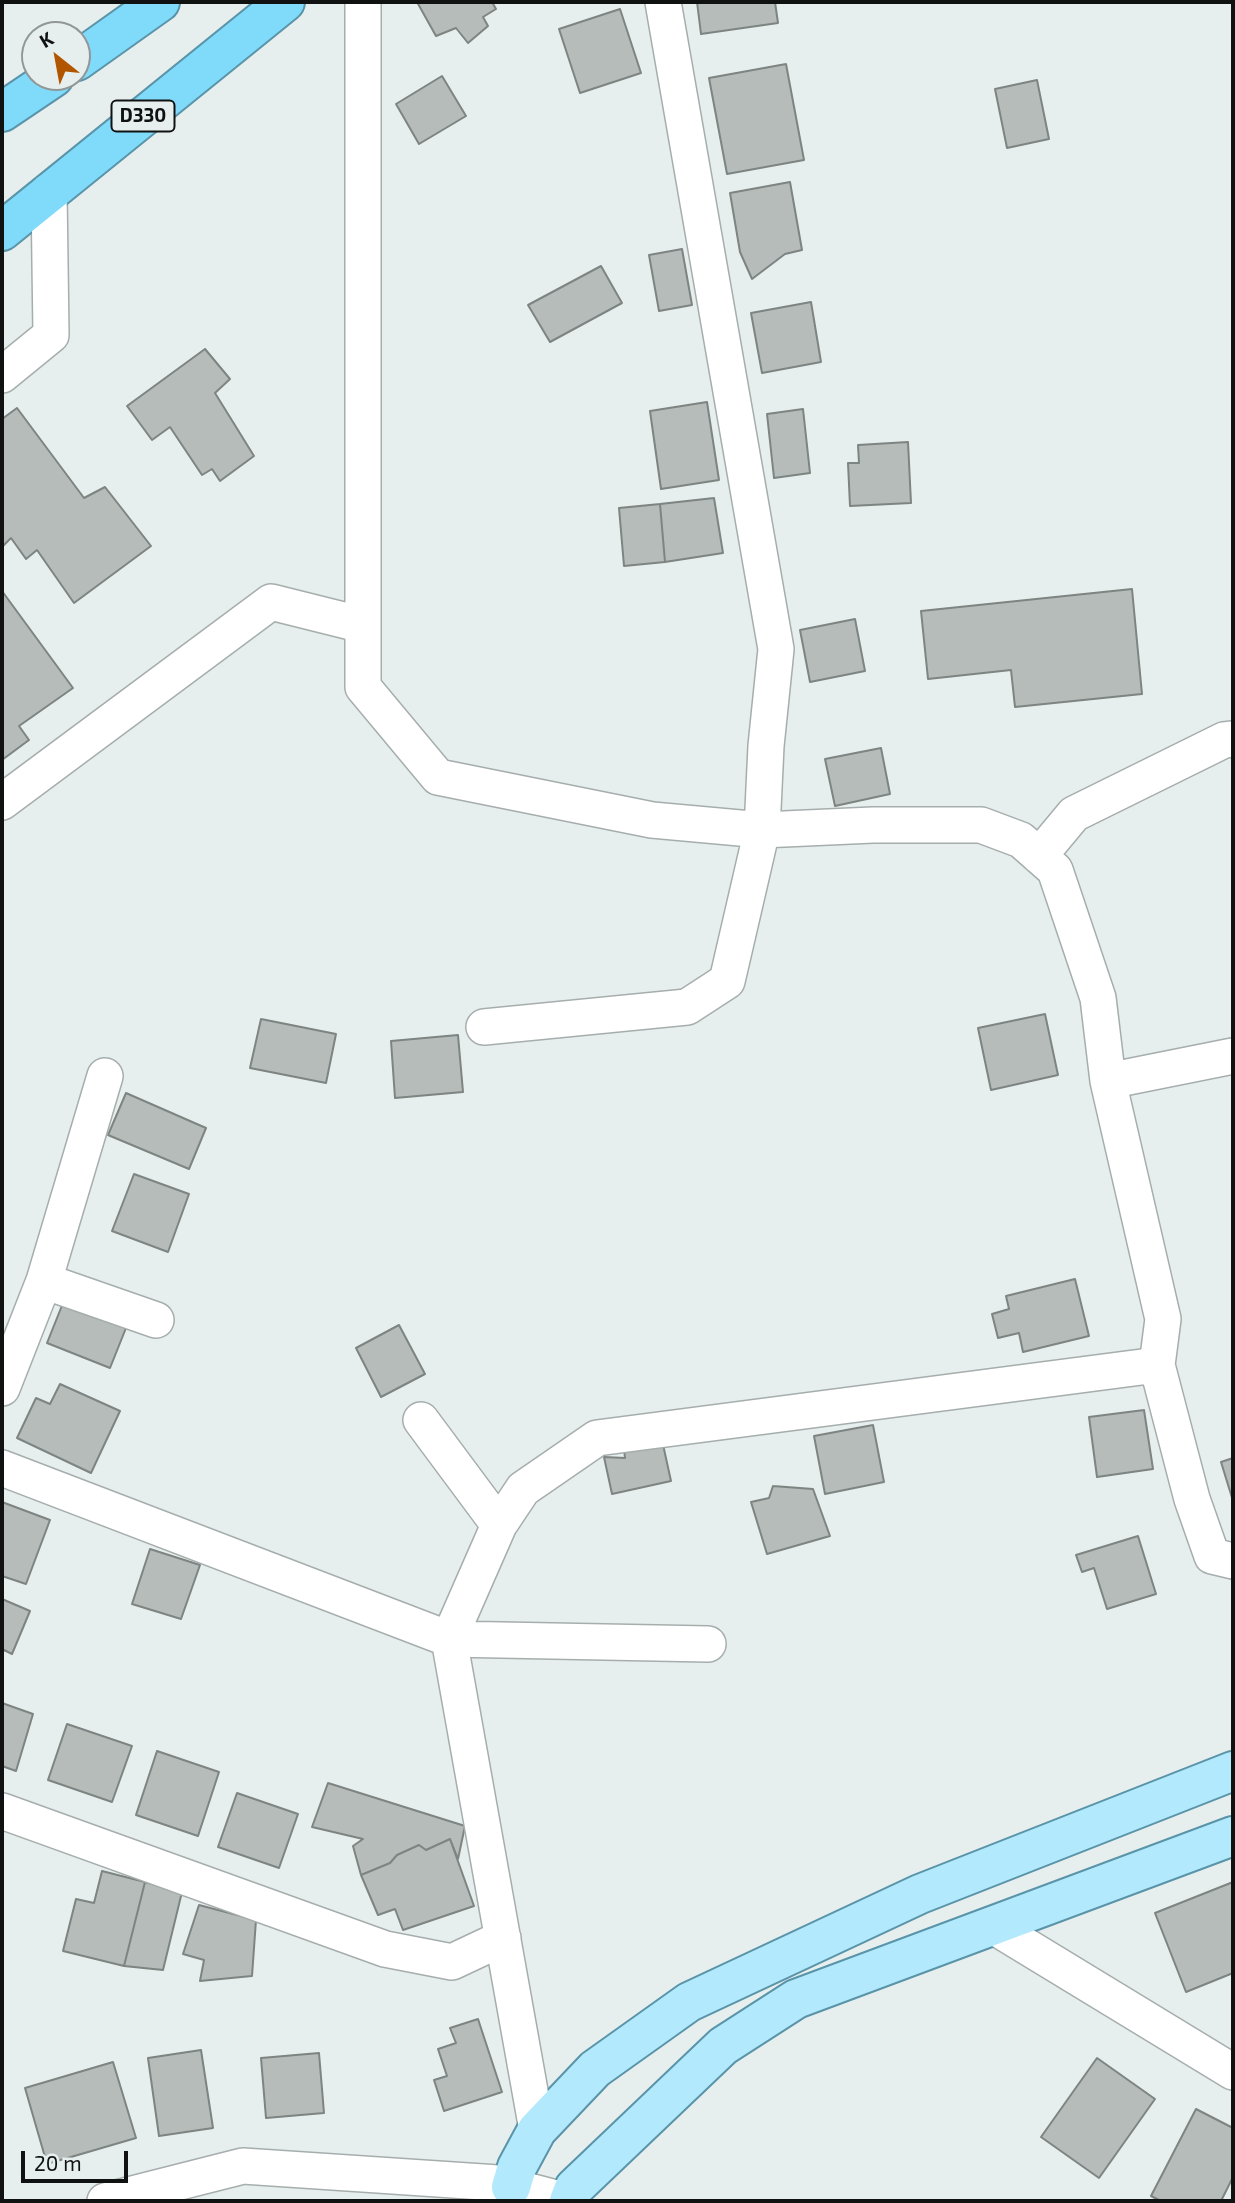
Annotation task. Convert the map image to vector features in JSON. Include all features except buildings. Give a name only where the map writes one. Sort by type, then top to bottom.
[{"type":"highway","points":[[91,51],[160,2]]},
{"type":"highway","name":"D330","points":[[2,231],[285,2]]},
{"type":"highway","points":[[2,112],[33,91]]},
{"type":"main road","points":[[505,2190],[537,2130],[595,2070],[689,2002],[920,1894],[1233,1771]]},
{"type":"main road","points":[[568,2201],[574,2188],[723,2046],[796,1999],[1233,1836]]},
{"type":"street","points":[[363,2],[363,687],[438,777],[652,820],[762,830],[873,825],[981,825],[1021,840],[1055,870],[1098,998],[1108,1082],[1163,1319],[1157,1365],[1192,1499],[1212,1556],[1233,1561]]},
{"type":"street","points":[[484,1027],[687,1007],[727,981],[762,830],[766,746],[776,649],[663,2]]},
{"type":"street","points":[[2,375],[51,335],[49,191]]},
{"type":"street","points":[[2,802],[271,602],[363,625]]},
{"type":"street","points":[[1039,856],[1074,814],[1224,740],[1233,739]]},
{"type":"street","points":[[1108,1082],[1233,1056]]},
{"type":"street","points":[[2,1388],[44,1281],[105,1076]]},
{"type":"street","points":[[44,1281],[156,1320]]},
{"type":"street","points":[[537,2130],[449,1639],[499,1525],[523,1489],[597,1438],[1157,1365]]},
{"type":"street","points":[[421,1420],[499,1525]]},
{"type":"street","points":[[2,1468],[449,1639],[708,1644]]},
{"type":"street","points":[[2,1811],[385,1950],[452,1962],[503,1938]]},
{"type":"street","points":[[993,1926],[1233,2072]]},
{"type":"street","points":[[105,2201],[243,2166],[505,2190],[568,2201]]}]
